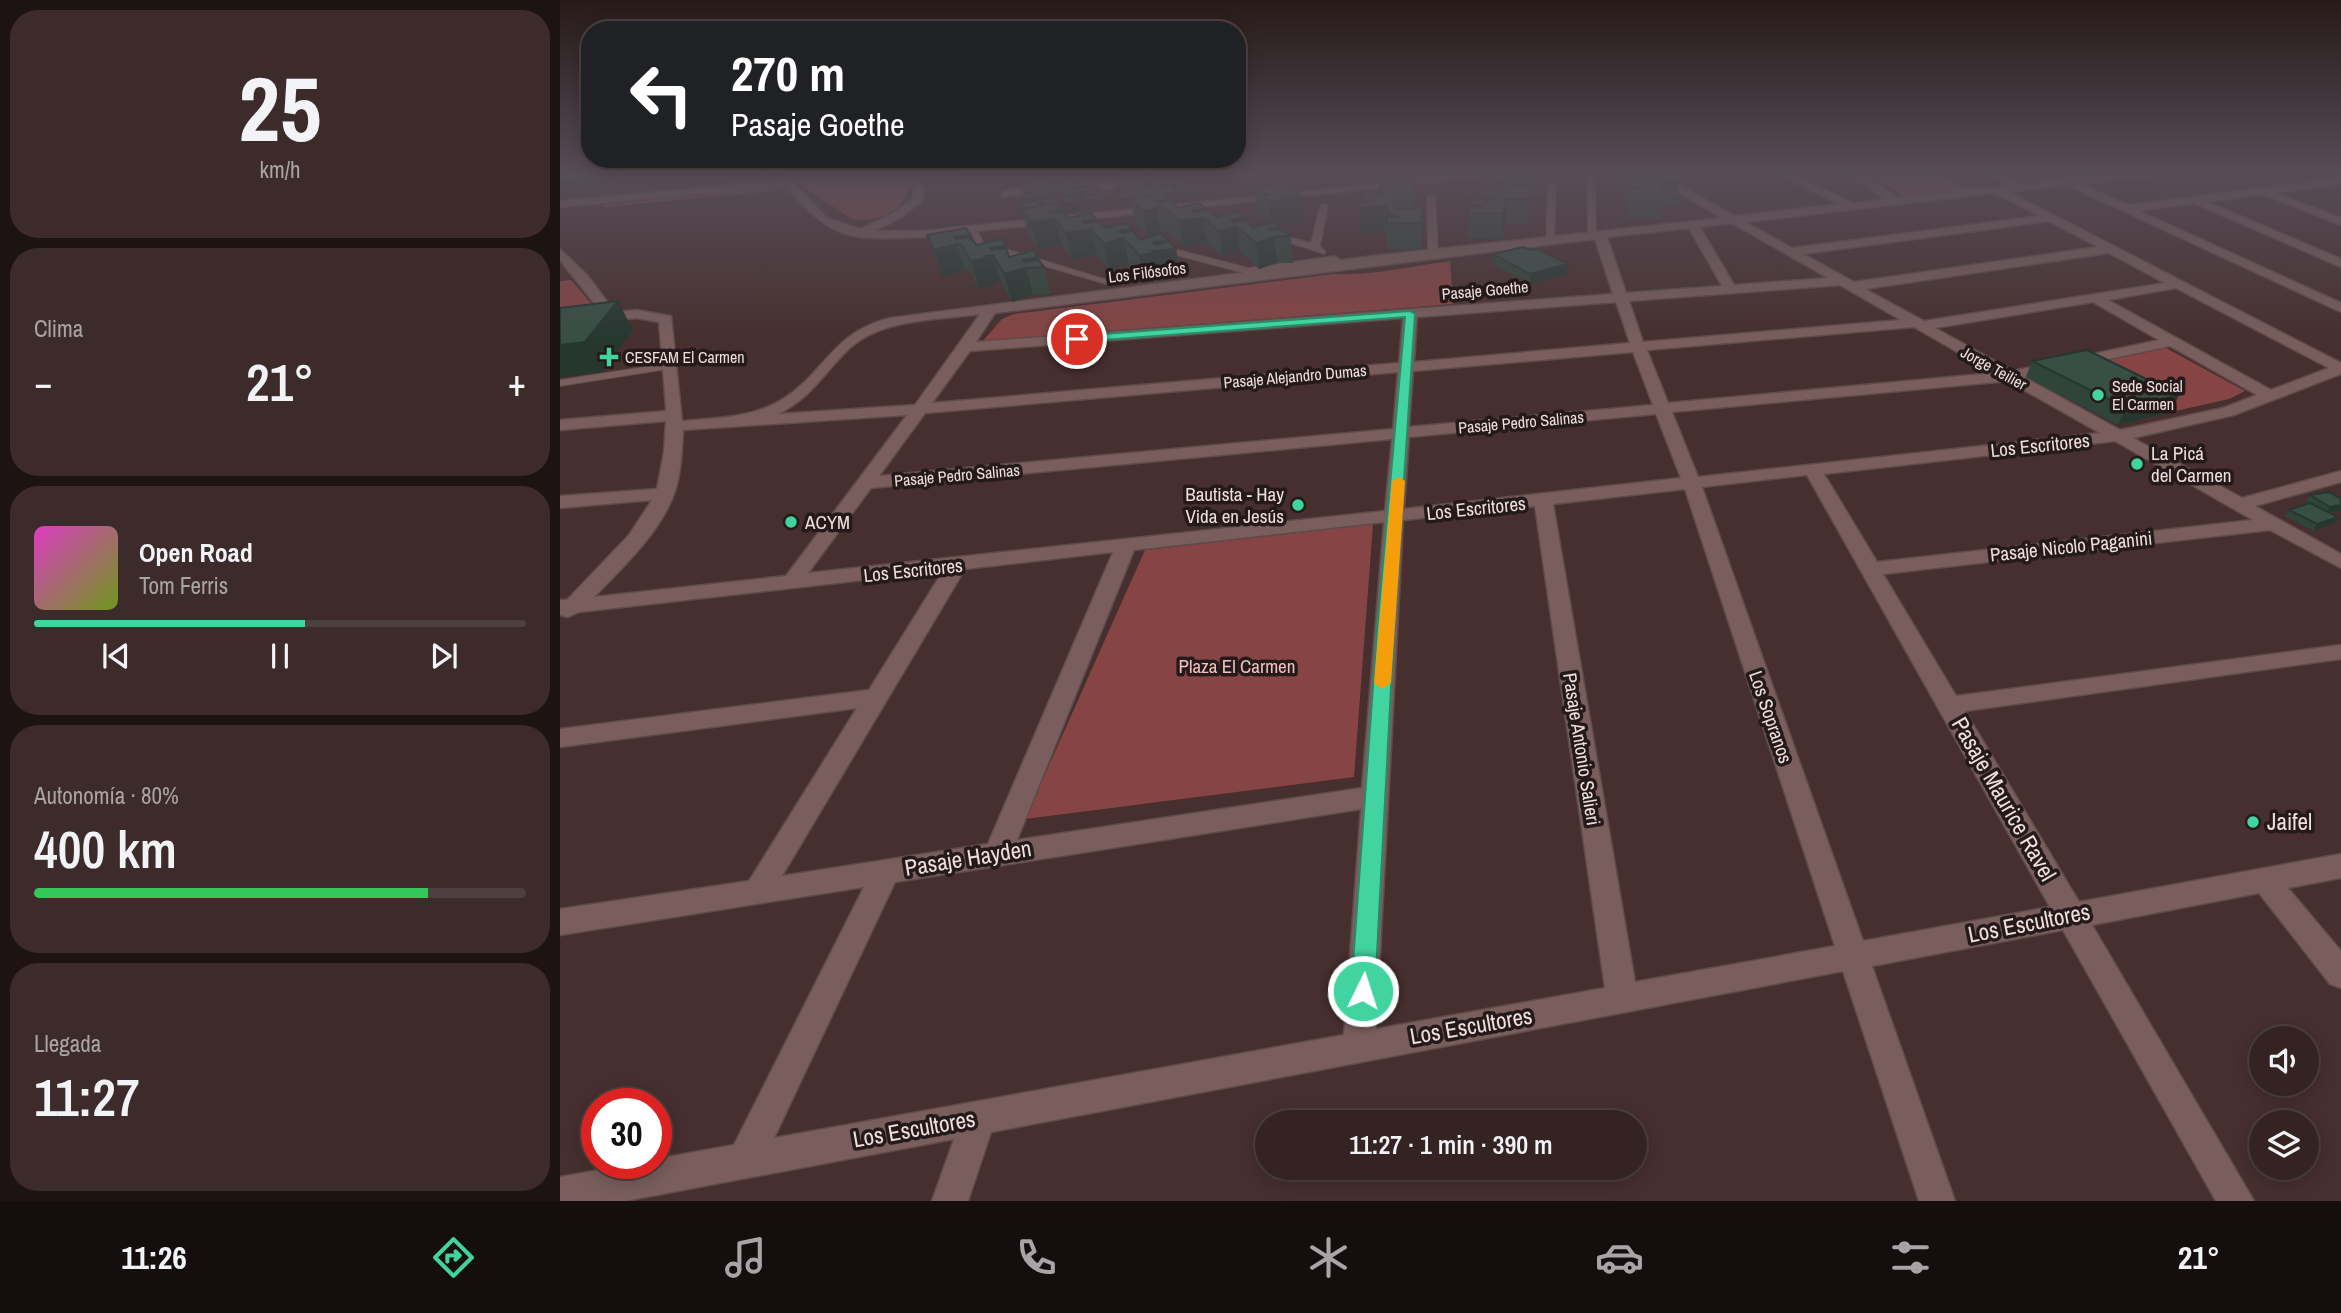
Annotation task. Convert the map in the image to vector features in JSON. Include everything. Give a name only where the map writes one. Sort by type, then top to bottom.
[{"type":"street","points":[[849,228],[863,232],[921,234],[977,228]]},
{"type":"street","points":[[863,232],[871,228]]},
{"type":"street","name":"Los Filósofos","points":[[731,424],[778,408],[796,397],[852,336],[890,321],[1352,263],[1663,228]]},
{"type":"street","points":[[1695,228],[1730,289]]},
{"type":"street","name":"Jorge Teilier","points":[[1746,228],[2341,562]]},
{"type":"street","points":[[1788,252],[1973,228]]},
{"type":"street","points":[[2070,228],[2341,369]]},
{"type":"street","points":[[2167,228],[2341,308]]},
{"type":"street","points":[[2260,228],[2341,262]]},
{"type":"street","name":"Los Sopranos","points":[[1596,235],[1692,484],[1937,1201]]},
{"type":"street","name":"Pasaje Goethe","points":[[966,347],[1620,296],[1844,284],[2113,249]]},
{"type":"street","points":[[560,253],[583,278],[610,315]]},
{"type":"street","points":[[560,280],[583,278]]},
{"type":"street","name":"Pasaje Alejandro Dumas","points":[[560,425],[675,421],[731,424],[1917,324],[2180,284]]},
{"type":"street","points":[[2096,298],[2270,396]]},
{"type":"street","points":[[790,584],[966,347],[990,310]]},
{"type":"street","points":[[1359,1047],[1410,314]]},
{"type":"street","points":[[560,321],[610,315],[654,315],[666,319],[675,421],[665,494],[654,516],[564,610]]},
{"type":"street","name":"Pasaje Pedro Salinas","points":[[866,483],[2009,376],[2173,341]]},
{"type":"street","name":"Los Escritores","points":[[564,610],[2117,436],[2204,419],[2341,369]]},
{"type":"street","name":"Pasaje Maurice Ravel","points":[[1813,470],[2236,1201]]},
{"type":"street","points":[[2239,505],[2341,476]]},
{"type":"street","points":[[560,502],[665,494]]},
{"type":"street","name":"Pasaje Antonio Salieri","points":[[1543,500],[1622,998]]},
{"type":"street","name":"Pasaje Nicolo Paganini","points":[[1870,569],[2272,524]]},
{"type":"street","points":[[998,854],[1126,546]]},
{"type":"street","points":[[758,891],[957,565]]},
{"type":"street","points":[[1948,705],[2341,652]]},
{"type":"street","points":[[560,738],[876,697]]},
{"type":"street","name":"Pasaje Hayden","points":[[560,922],[1376,796]]},
{"type":"street","name":"Los Escultores","points":[[560,1195],[606,1193],[744,1160],[2341,866]]},
{"type":"street","points":[[744,1160],[886,871]]},
{"type":"street","points":[[2265,880],[2341,974]]},
{"type":"street","points":[[950,1201],[979,1117]]},
{"type":"lane","points":[[1315,247],[1319,228]]},
{"type":"lane","points":[[1432,228],[1433,254]]},
{"type":"lane","points":[[1550,228],[1550,240]]},
{"type":"lane","points":[[1595,228],[1596,235]]},
{"type":"lane","points":[[973,230],[979,244],[1109,282]]},
{"type":"lane","points":[[1264,233],[1315,247],[1335,259],[1352,263]]},
{"type":"lane","points":[[1149,245],[1248,271],[1335,259]]},
{"type":"lane","points":[[560,383],[670,366]]},
{"type":"green space","points":[[1450,261],[1453,304],[983,341],[1002,319],[1014,314],[1334,274],[1378,272]]},
{"type":"green space","points":[[571,280],[597,310],[560,314],[560,281]]},
{"type":"green space","points":[[2166,348],[2245,391],[2229,399],[2171,412],[2080,366]]},
{"type":"green space","name":"Plaza El Carmen","points":[[1373,524],[1354,777],[1025,819],[1145,550]]},
{"type":"building","points":[[966,228],[970,235],[954,237],[970,237],[977,245],[1002,239],[1006,245],[990,248],[1006,248],[1009,257],[1034,250],[1038,257],[1023,260],[1024,262],[1039,260],[1044,267],[1026,268],[1004,274],[993,255],[971,261],[962,245],[957,244],[934,250],[927,235]]},
{"type":"building","points":[[1062,228],[1132,228],[1119,231],[1134,231],[1139,240],[1161,234],[1168,240],[1153,242],[1155,245],[1169,242],[1176,249],[1139,255],[1123,238],[1104,244],[1091,229],[1066,233]]},
{"type":"building","points":[[1239,228],[1280,228],[1267,230],[1283,230],[1291,236],[1274,237],[1256,243]]},
{"type":"building","points":[[1523,247],[1537,249],[1568,264],[1530,274],[1493,254]]},
{"type":"building","points":[[618,301],[585,342],[560,345],[560,308]]},
{"type":"building","points":[[2087,350],[2179,395],[2126,408],[2032,361]]},
{"type":"building","points":[[2329,492],[2341,499],[2341,505],[2330,507],[2310,495]]},
{"type":"building","points":[[2310,503],[2338,517],[2317,524],[2289,510]]},
{"type":"slow traffic","points":[[1382,683],[1399,481]]},
{"type":"place","name":"CESFAM El Carmen","points":[[609,357]]},
{"type":"place","name":"Sede Social El Carmen","points":[[2098,395]]},
{"type":"place","name":"La Picá del Carmen","points":[[2137,464]]},
{"type":"place","name":"Bautista - Hay Vida en Jesús","points":[[1298,505]]},
{"type":"place","name":"ACYM","points":[[791,522]]},
{"type":"place","name":"Jaifel","points":[[2253,822]]},
{"type":"route","points":[[1077,339],[1410,314],[1395,531],[1385,631],[1363,991]]}]
